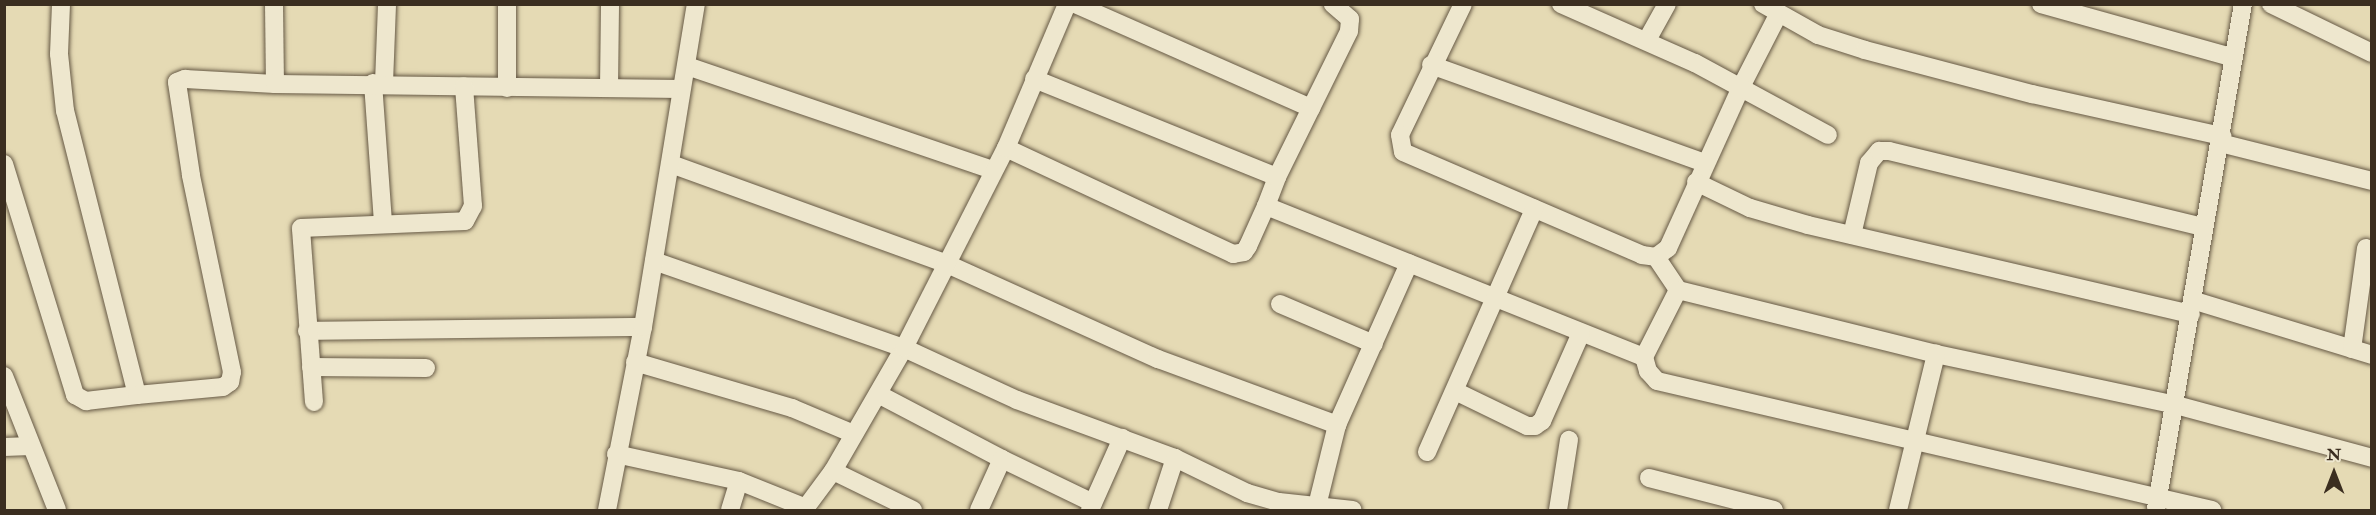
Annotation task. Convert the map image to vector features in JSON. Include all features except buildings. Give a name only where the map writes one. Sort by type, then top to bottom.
[{"type":"street","points":[[61,4],[59,54],[65,111],[137,395]]},
{"type":"street","points":[[274,4],[275,84]]},
{"type":"street","points":[[383,224],[379,84],[387,4]]},
{"type":"street","points":[[507,4],[507,88]]},
{"type":"street","points":[[609,88],[610,4]]},
{"type":"street","points":[[607,510],[616,454],[643,327],[696,4]]},
{"type":"street","points":[[616,454],[739,481],[805,509],[833,471],[904,348],[992,170],[1006,148],[1067,4]]},
{"type":"street","points":[[1074,4],[1311,108]]},
{"type":"street","points":[[1006,148],[1233,254],[1244,252],[1277,177],[1349,31],[1350,18],[1334,4]]},
{"type":"street","points":[[1463,4],[1431,65],[1400,135],[1403,152],[1642,255],[1656,257],[1668,248],[1704,163],[1741,87],[1771,10],[1818,35],[1866,50],[2221,140],[2372,181]]},
{"type":"street","points":[[1561,4],[1647,40],[1741,87],[1828,135]]},
{"type":"street","points":[[1647,40],[1667,4]]},
{"type":"street","points":[[2041,4],[2080,10],[2234,58]]},
{"type":"street","points":[[2157,505],[2176,405],[2243,4]]},
{"type":"street","points":[[2271,4],[2372,53]]},
{"type":"street","points":[[1431,65],[1704,163]]},
{"type":"street","points":[[687,66],[992,170]]},
{"type":"street","points":[[4,164],[75,395],[86,401],[223,387],[230,382],[232,372],[191,175],[177,82],[185,79],[275,84],[681,89]]},
{"type":"street","points":[[1034,79],[1277,177]]},
{"type":"street","points":[[314,402],[301,228],[457,223],[471,215],[464,86]]},
{"type":"street","points":[[1852,235],[1869,163],[1879,151],[1889,151],[2205,226]]},
{"type":"street","points":[[671,164],[945,263],[1158,359],[1337,425]]},
{"type":"street","points":[[1696,182],[1750,208],[1852,235],[2192,307],[2372,355]]},
{"type":"street","points":[[1266,206],[1644,357]]},
{"type":"street","points":[[1427,452],[1534,209]]},
{"type":"street","points":[[2352,349],[2366,248]]},
{"type":"street","points":[[1656,257],[1678,290],[1936,354],[2176,405],[2372,458]]},
{"type":"street","points":[[654,261],[904,348],[1017,400],[1175,458],[1247,493],[1317,509],[1353,510]]},
{"type":"street","points":[[1317,509],[1337,425],[1409,263]]},
{"type":"street","points":[[1678,290],[1644,357],[1648,371],[1657,381],[1916,442],[2157,505],[2212,510]]},
{"type":"street","points":[[1280,304],[1374,344]]},
{"type":"street","points":[[307,331],[643,327]]},
{"type":"street","points":[[1455,390],[1527,426],[1535,426],[1542,421],[1581,333]]},
{"type":"street","points":[[1898,510],[1936,354]]},
{"type":"street","points":[[635,362],[792,408],[854,434]]},
{"type":"street","points":[[311,367],[426,368]]},
{"type":"street","points":[[4,376],[57,510]]},
{"type":"street","points":[[878,394],[1091,507],[1122,438]]},
{"type":"street","points":[[1558,510],[1569,440]]},
{"type":"street","points":[[4,447],[31,446]]},
{"type":"street","points":[[1158,510],[1175,458]]},
{"type":"street","points":[[979,510],[1002,459]]},
{"type":"street","points":[[833,471],[913,510]]},
{"type":"street","points":[[1649,478],[1774,510]]},
{"type":"street","points":[[730,510],[739,481]]}]
